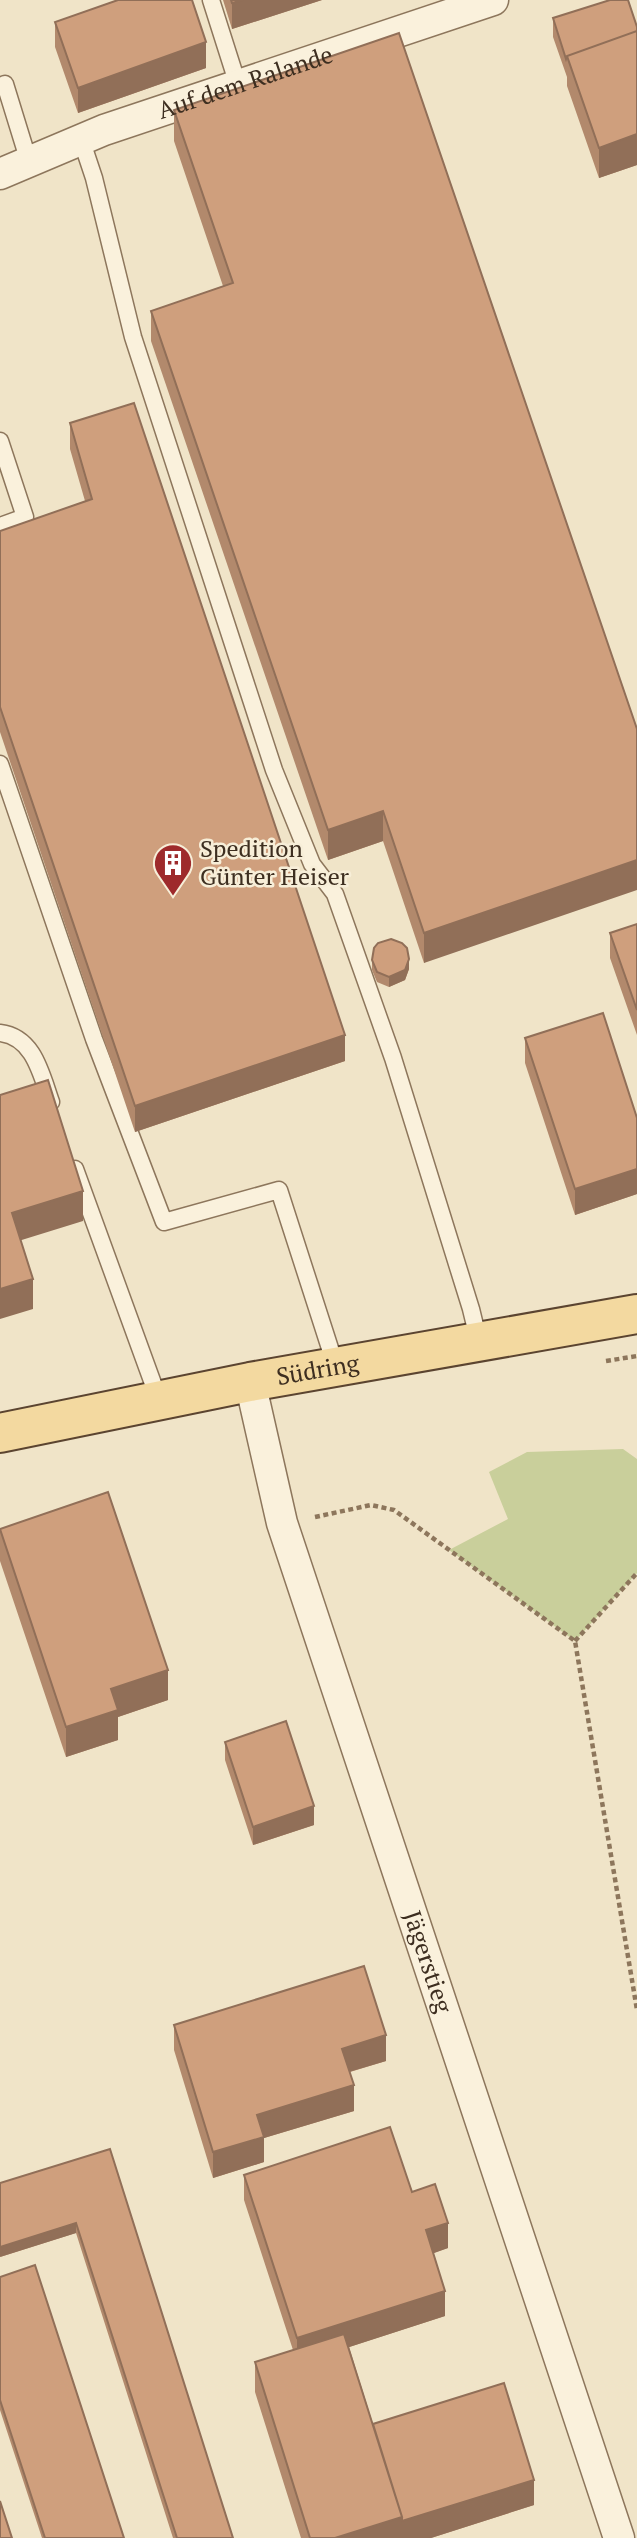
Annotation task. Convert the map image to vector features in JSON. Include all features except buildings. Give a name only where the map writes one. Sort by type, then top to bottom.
[{"type":"main road","name":"Südring","points":[[0,1433],[250,1382],[637,1314]]},
{"type":"street","name":"Auf dem Ralande","points":[[0,174],[81,139],[493,0]]},
{"type":"street","name":"Jägerstieg","points":[[250,1382],[282,1523],[619,2538]]},
{"type":"lane","points":[[211,0],[238,85]]},
{"type":"lane","points":[[0,86],[5,84],[29,162]]},
{"type":"lane","points":[[81,139],[94,178],[133,337],[274,770],[312,864],[335,894],[393,1058],[479,1342]]},
{"type":"lane","points":[[0,441],[25,517],[0,526]]},
{"type":"lane","points":[[0,764],[94,1039],[164,1222],[279,1190],[337,1367]]},
{"type":"lane","points":[[0,1033],[12,1034],[33,1053],[57,1119]]},
{"type":"lane","points":[[71,1157],[159,1400]]},
{"type":"path","points":[[282,1523],[371,1505],[394,1510],[575,1641],[637,2010]]},
{"type":"path","points":[[575,1641],[637,1573]]},
{"type":"green space","points":[[623,1449],[637,1459],[637,1573],[575,1641],[449,1550],[508,1519],[489,1472],[527,1452]]},
{"type":"place","name":"Spedition Günter Heiser","points":[[173,897]]}]
